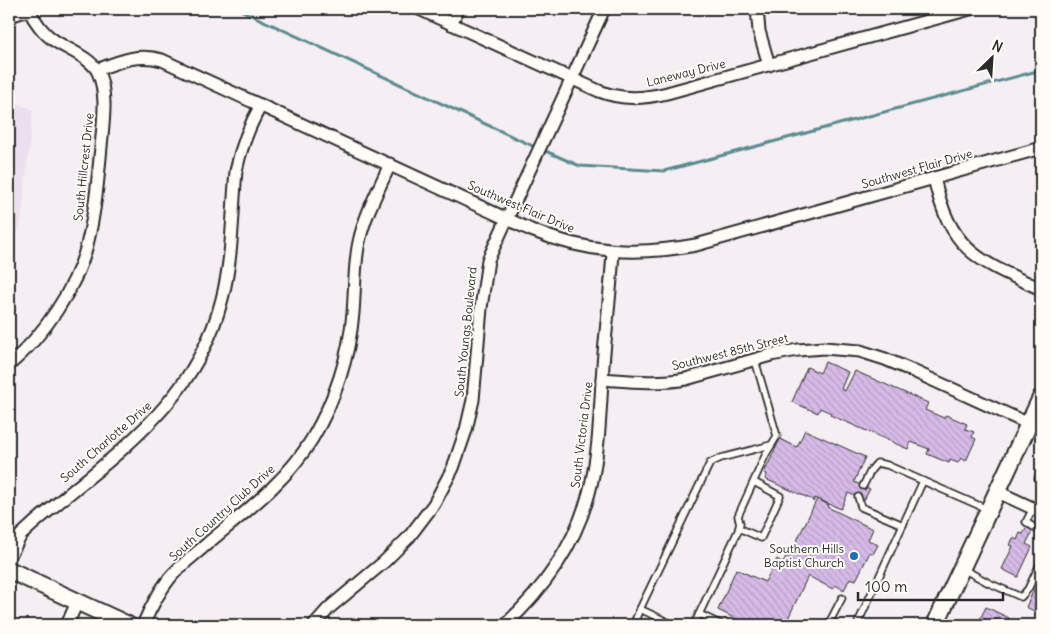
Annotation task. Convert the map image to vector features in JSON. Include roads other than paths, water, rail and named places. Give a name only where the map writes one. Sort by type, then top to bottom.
[{"type":"main road","points":[[935,625],[1029,424],[1040,405]]},
{"type":"main road","points":[[9,570],[128,625]]},
{"type":"street","points":[[9,16],[29,9],[36,21],[51,38],[77,53],[97,70]]},
{"type":"street","name":"Laneway Drive","points":[[419,9],[608,94],[624,98],[643,98],[667,93],[967,9]]},
{"type":"street","points":[[451,24],[458,9]]},
{"type":"street","name":"South Youngs Boulevard","points":[[314,625],[329,608],[384,562],[409,537],[434,504],[453,468],[466,430],[473,400],[485,271],[506,218],[604,9]]},
{"type":"street","points":[[756,9],[759,31],[769,65]]},
{"type":"street","name":"Southwest Flair Drive","points":[[97,70],[133,57],[152,57],[174,65],[506,218],[564,242],[613,251],[656,252],[696,245],[1041,148]]},
{"type":"street","name":"South Hillcrest Drive","points":[[9,365],[30,346],[58,307],[70,287],[87,247],[96,203],[104,118],[102,86],[97,70]]},
{"type":"street","name":"South Charlotte Drive","points":[[9,557],[21,535],[121,450],[160,414],[187,379],[202,354],[214,325],[224,289],[230,251],[238,160],[244,141],[261,105]]},
{"type":"street","name":"South Country Club Drive","points":[[142,625],[170,578],[276,484],[300,457],[320,424],[334,396],[347,352],[353,313],[357,254],[361,233],[390,164]]},
{"type":"street","points":[[934,178],[947,221],[965,247],[987,264],[1041,289]]},
{"type":"street","name":"South Victoria Drive","points":[[505,625],[527,604],[548,578],[564,554],[582,514],[593,472],[613,251]]},
{"type":"street","name":"Southwest 85th Street","points":[[602,379],[635,382],[686,380],[798,350],[860,351],[904,367],[1029,424]]},
{"type":"street","points":[[998,492],[1037,510]]},
{"type":"street","points":[[66,625],[77,602]]},
{"type":"lane","points":[[694,625],[739,528],[738,516],[776,434],[755,360]]},
{"type":"lane","points":[[633,625],[710,463],[721,458],[771,445]]},
{"type":"lane","points":[[863,486],[877,463],[887,464],[989,510]]},
{"type":"lane","points":[[1041,471],[1038,478],[1041,481]]},
{"type":"lane","points":[[857,625],[923,481]]},
{"type":"lane","points":[[739,528],[761,538],[780,496],[754,482]]},
{"type":"lane","points":[[858,497],[860,507],[903,525]]},
{"type":"lane","points":[[1037,510],[1026,522],[1041,532]]},
{"type":"lane","points":[[962,568],[989,583],[1021,597],[1028,589],[1041,562]]},
{"type":"lane","points":[[828,625],[842,598]]},
{"type":"lane","points":[[640,609],[674,625]]},
{"type":"lane","points":[[699,614],[722,625]]},
{"type":"waterway","points":[[238,9],[537,148]]},
{"type":"waterway","points":[[543,150],[580,166],[664,171],[1041,70]]},
{"type":"place","name":"Southern Hills Baptist Church","points":[[854,556]]}]
